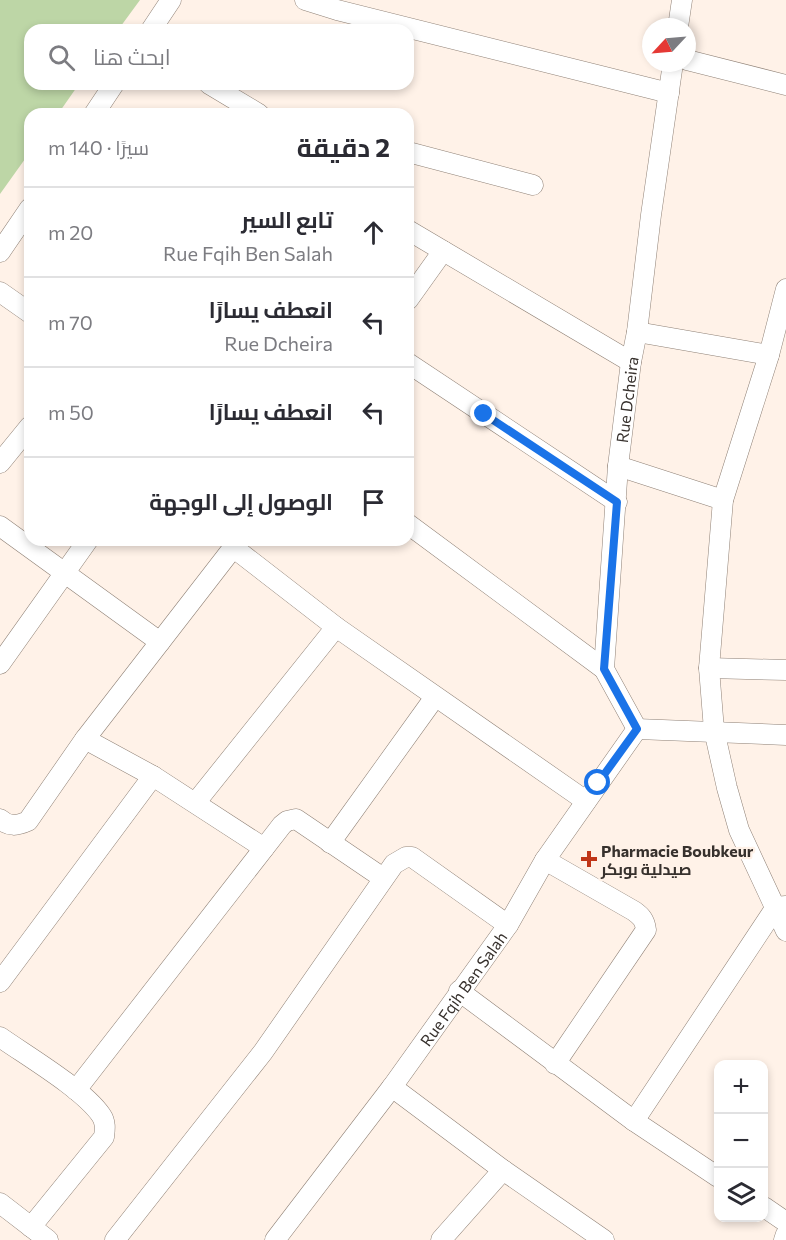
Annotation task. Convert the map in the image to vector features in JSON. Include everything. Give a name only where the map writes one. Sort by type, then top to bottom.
[{"type":"street","points":[[155,24],[171,0]]},
{"type":"street","points":[[305,0],[340,5],[411,24]]},
{"type":"street","points":[[679,18],[682,0]]},
{"type":"street","points":[[414,25],[669,93]]},
{"type":"street","points":[[696,62],[786,85]]},
{"type":"street","name":"Rue Dcheira","points":[[604,669],[618,466],[672,72]]},
{"type":"street","points":[[98,108],[110,90]]},
{"type":"street","points":[[219,90],[249,108]]},
{"type":"street","points":[[414,154],[533,185]]},
{"type":"street","points":[[0,252],[24,217]]},
{"type":"street","points":[[414,234],[631,362]]},
{"type":"street","points":[[414,292],[443,251]]},
{"type":"street","points":[[786,289],[769,355],[723,500],[709,668],[714,730],[739,830],[781,906],[786,931]]},
{"type":"street","points":[[0,292],[24,309]]},
{"type":"street","points":[[637,332],[769,355]]},
{"type":"street","points":[[414,367],[617,502]]},
{"type":"street","points":[[0,463],[24,433]]},
{"type":"street","points":[[618,466],[723,500]]},
{"type":"street","points":[[0,526],[24,543]]},
{"type":"street","points":[[414,528],[604,669],[637,729],[714,730],[786,735]]},
{"type":"street","points":[[28,546],[160,642]]},
{"type":"street","points":[[0,664],[84,546]]},
{"type":"street","points":[[0,819],[5,824],[17,826],[28,821],[85,739],[234,546]]},
{"type":"street","points":[[238,546],[336,627],[586,801]]},
{"type":"street","points":[[196,802],[336,627]]},
{"type":"street","points":[[709,668],[786,670]]},
{"type":"street","points":[[330,843],[435,697]]},
{"type":"street","name":"Rue Fqih Ben Salah","points":[[274,1240],[392,1087],[508,925],[545,860],[637,729]]},
{"type":"street","points":[[85,739],[196,802],[264,848]]},
{"type":"street","points":[[0,982],[153,776]]},
{"type":"street","points":[[76,1090],[282,825],[296,819],[383,878]]},
{"type":"street","points":[[115,1240],[263,1052],[383,878],[399,860],[412,857],[508,925]]},
{"type":"street","points":[[545,860],[634,911],[646,923],[646,930],[555,1064]]},
{"type":"street","points":[[634,1121],[781,906]]},
{"type":"street","points":[[459,991],[634,1121],[714,1174]]},
{"type":"street","points":[[0,1037],[76,1090],[102,1116],[105,1126],[104,1137],[31,1227]]},
{"type":"street","points":[[392,1087],[503,1170],[604,1240]]},
{"type":"street","points":[[444,1239],[503,1170]]},
{"type":"street","points":[[0,1203],[48,1240]]},
{"type":"street","points":[[768,1210],[786,1222]]},
{"type":"street","points":[[784,1240],[786,1234]]},
{"type":"green space","points":[[0,0],[140,0],[122,24],[24,24],[24,90],[75,90],[62,108],[24,108],[24,160],[0,194]]},
{"type":"place","name":"Pharmacie Boubkeur صيدلية بوبكر","points":[[589,859]]},
{"type":"route","points":[[484,414],[617,502],[604,669],[637,729],[598,783]]}]
